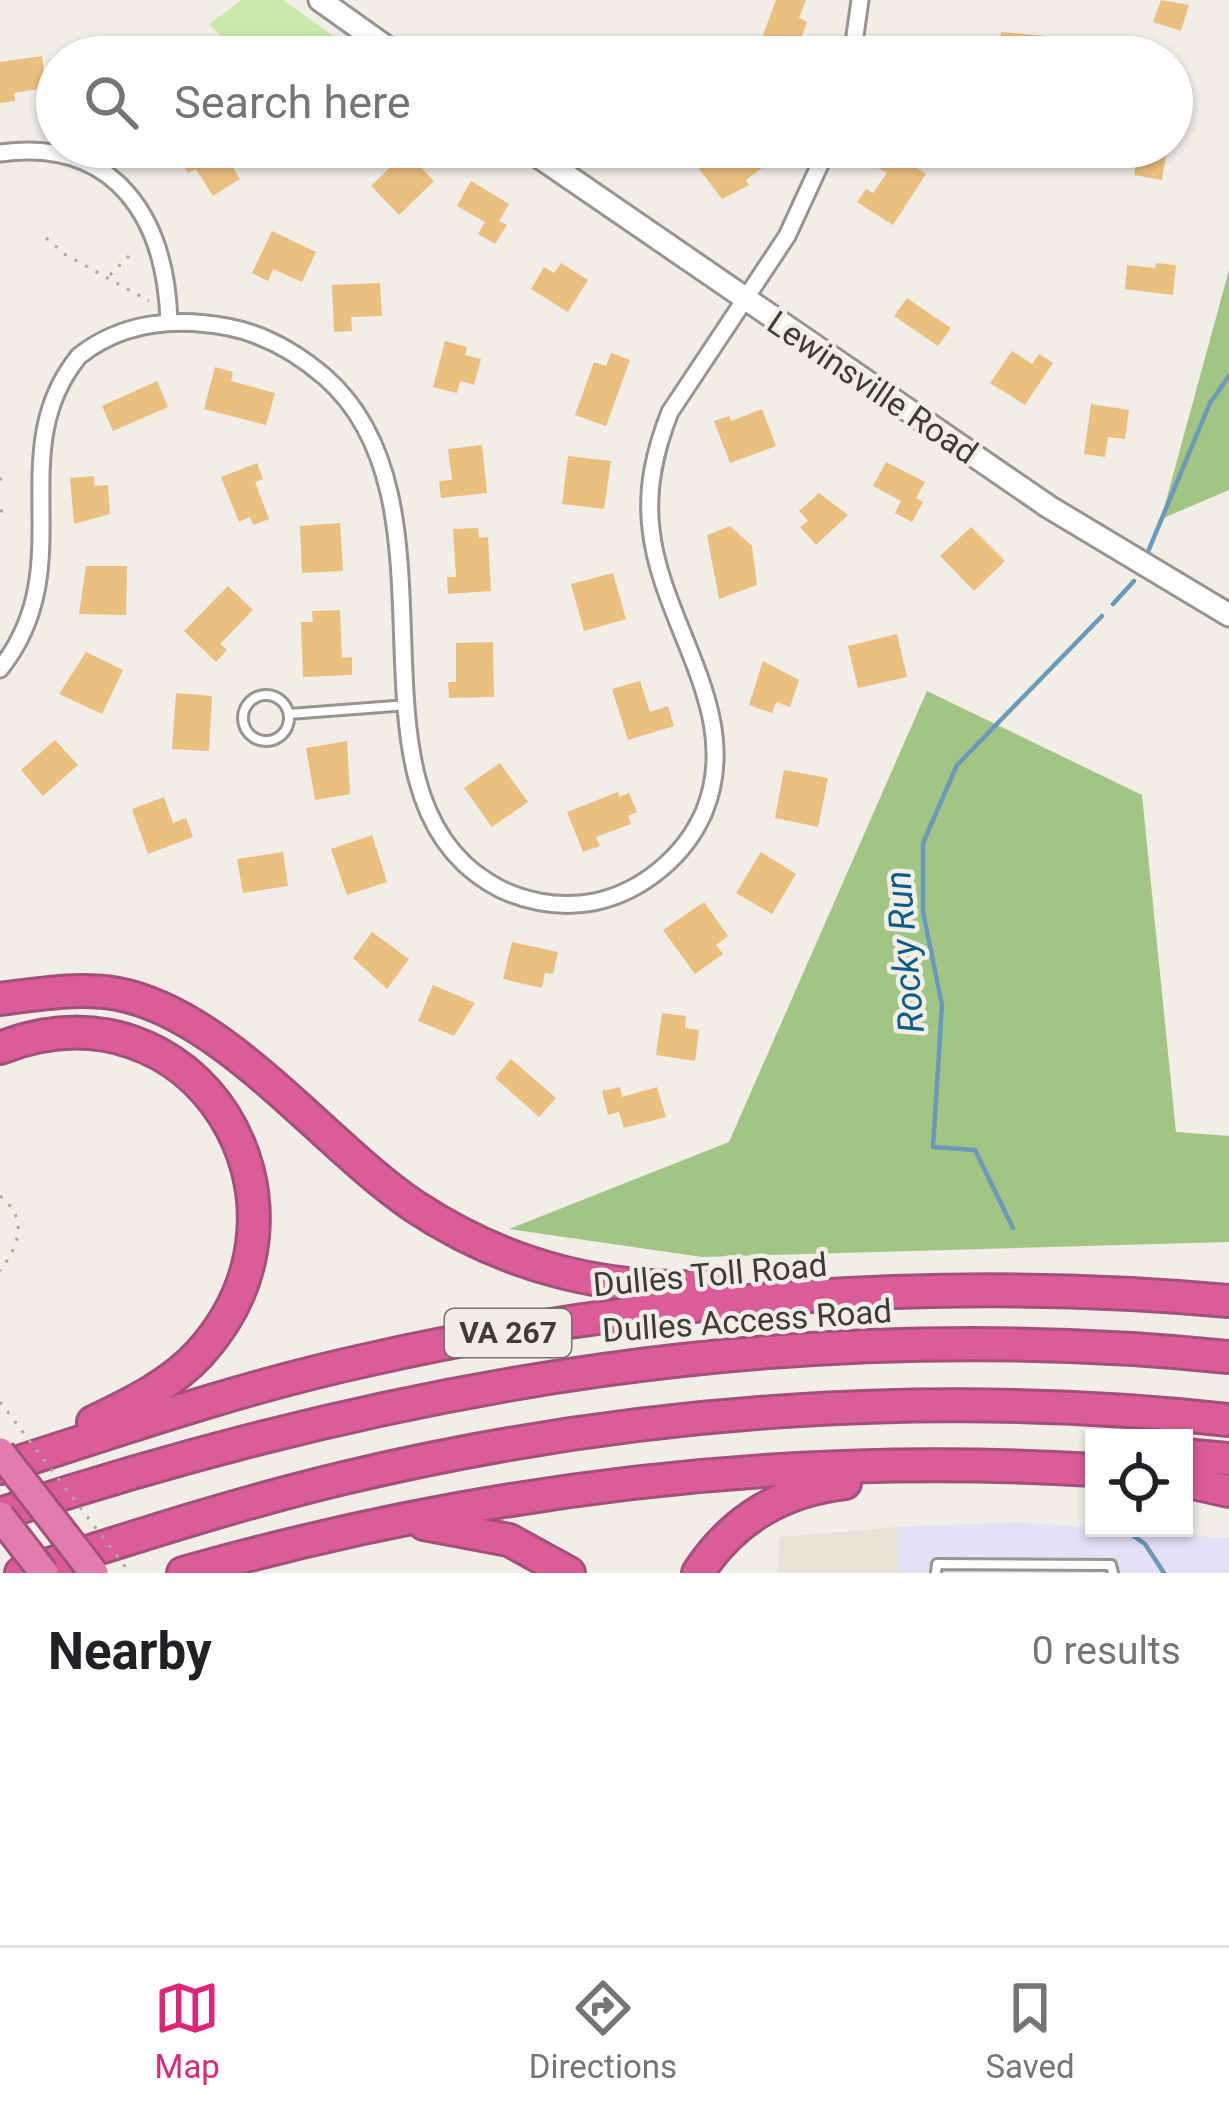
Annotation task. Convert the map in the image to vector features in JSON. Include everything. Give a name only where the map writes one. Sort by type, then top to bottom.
[{"type":"highway","points":[[7,1000],[70,991],[117,994],[178,1016],[220,1045],[410,1203],[492,1250],[542,1270],[626,1286],[853,1278],[998,1292]]},
{"type":"highway","points":[[0,1048],[45,1035],[87,1033],[128,1040],[166,1058],[199,1083],[230,1123],[248,1165],[256,1217],[249,1268],[237,1297],[199,1354],[129,1405],[32,1458]]},
{"type":"highway","name":"Dulles Toll Road","points":[[0,1468],[292,1378],[443,1343],[734,1305],[998,1292],[1229,1300]]},
{"type":"highway","name":"Dulles Access Road","points":[[0,1515],[302,1424],[595,1368],[775,1349],[952,1342],[1110,1346],[1229,1358]]},
{"type":"highway","points":[[21,1573],[344,1478],[468,1451],[646,1424],[927,1406],[1085,1408],[1229,1420]]},
{"type":"highway","points":[[183,1573],[346,1530],[784,1454],[855,1449],[1085,1450]]},
{"type":"highway","points":[[0,1452],[94,1573]]},
{"type":"highway","points":[[1193,1456],[1229,1459]]},
{"type":"highway","points":[[669,1476],[976,1466],[1085,1470]]},
{"type":"highway","points":[[698,1573],[739,1525],[785,1496],[834,1484],[976,1466]]},
{"type":"highway","points":[[1193,1482],[1229,1489]]},
{"type":"highway","points":[[0,1515],[44,1573]]},
{"type":"highway","points":[[346,1530],[404,1524],[465,1529],[523,1544],[569,1573]]},
{"type":"main road","points":[[320,0],[371,36]]},
{"type":"main road","name":"Lewinsville Road","points":[[555,168],[1049,507],[1229,615]]},
{"type":"street","points":[[854,36],[860,0]]},
{"type":"street","points":[[0,153],[36,155]]},
{"type":"street","points":[[87,168],[127,192],[156,232],[164,254],[170,322]]},
{"type":"street","points":[[25,436],[46,391],[80,355],[120,333],[170,322],[237,329],[286,349],[333,384],[362,421],[380,457],[393,503],[414,774],[429,819],[457,858],[495,886],[542,902],[593,902],[637,886],[676,855],[710,792],[716,740],[704,689],[657,563],[651,531],[652,472],[670,412],[787,236],[818,168]]},
{"type":"street","points":[[0,669],[17,645],[32,602],[32,555],[9,509]]},
{"type":"lane","points":[[263,694],[280,699],[290,714],[286,731],[270,741],[253,737],[243,721],[248,704],[263,694]]},
{"type":"lane","points":[[290,714],[410,704]]},
{"type":"lane","points":[[1185,1297],[1229,1287]]},
{"type":"lane","points":[[936,1573],[937,1564],[1111,1565],[1113,1573]]},
{"type":"path","points":[[46,238],[151,302]]},
{"type":"path","points":[[109,276],[129,256]]},
{"type":"path","points":[[0,1196],[15,1210],[19,1233],[0,1271]]},
{"type":"path","points":[[0,1402],[130,1573]]},
{"type":"shaded area","points":[[1018,1522],[1085,1527],[1085,1537],[1229,1538],[1229,1573],[898,1573],[897,1527]]},
{"type":"shaded area","points":[[897,1527],[898,1573],[778,1573],[779,1537]]},
{"type":"green space","points":[[242,0],[283,0],[334,36],[221,36],[209,24]]},
{"type":"green space","points":[[1229,270],[1229,490],[1161,519]]},
{"type":"green space","points":[[927,691],[1142,795],[1176,1132],[1229,1136],[1229,1242],[702,1257],[509,1229],[729,1142]]},
{"type":"building","points":[[776,0],[806,0],[799,18],[807,22],[802,36],[763,36]]},
{"type":"building","points":[[1161,0],[1189,5],[1181,31],[1153,22]]},
{"type":"building","points":[[1001,32],[1047,36],[1001,36]]},
{"type":"building","points":[[36,57],[36,90],[14,93],[15,101],[0,103],[0,62]]},
{"type":"building","points":[[185,168],[233,168],[240,179],[213,196],[196,169],[188,173]]},
{"type":"building","points":[[390,168],[421,168],[434,181],[399,215],[371,186]]},
{"type":"building","points":[[762,168],[746,180],[749,185],[722,199],[699,169]]},
{"type":"building","points":[[878,168],[917,168],[926,174],[893,225],[857,202],[866,189],[873,193],[887,173]]},
{"type":"building","points":[[1135,168],[1164,168],[1162,180],[1134,175]]},
{"type":"building","points":[[471,181],[509,204],[499,221],[507,225],[495,244],[478,234],[485,222],[457,206]]},
{"type":"building","points":[[272,231],[316,252],[302,282],[273,269],[268,281],[252,273]]},
{"type":"building","points":[[561,263],[588,280],[568,312],[531,289],[544,267],[554,273]]},
{"type":"building","points":[[1156,263],[1176,265],[1173,295],[1125,289],[1127,265],[1155,268]]},
{"type":"building","points":[[380,283],[382,316],[351,317],[352,331],[334,332],[332,285]]},
{"type":"building","points":[[907,298],[951,328],[938,346],[894,316]]},
{"type":"building","points":[[445,341],[467,347],[465,355],[481,359],[474,385],[460,381],[457,393],[433,387]]},
{"type":"building","points":[[1012,351],[1032,364],[1039,354],[1053,363],[1025,405],[990,383]]},
{"type":"building","points":[[611,353],[630,360],[606,426],[575,415],[594,362],[606,366]]},
{"type":"building","points":[[215,367],[233,372],[231,381],[275,393],[266,425],[204,409]]},
{"type":"building","points":[[157,381],[168,407],[113,431],[102,406]]},
{"type":"building","points":[[1091,404],[1129,410],[1125,439],[1108,437],[1105,457],[1084,454]]},
{"type":"building","points":[[762,409],[776,446],[730,463],[714,421],[729,416],[731,421]]},
{"type":"building","points":[[482,445],[487,493],[441,498],[439,481],[452,480],[448,449]]},
{"type":"building","points":[[568,456],[611,461],[604,509],[562,504]]},
{"type":"building","points":[[886,462],[925,482],[916,498],[923,502],[912,522],[895,513],[901,501],[873,486]]},
{"type":"building","points":[[257,463],[263,479],[255,482],[269,519],[253,525],[250,517],[239,522],[221,477]]},
{"type":"building","points":[[94,476],[94,486],[108,485],[110,514],[74,524],[70,478]]},
{"type":"building","points":[[819,493],[848,515],[816,545],[800,527],[808,521],[799,511]]},
{"type":"building","points":[[340,523],[343,571],[302,573],[300,526]]},
{"type":"building","points":[[730,526],[752,546],[757,585],[719,599],[707,535]]},
{"type":"building","points":[[971,527],[1005,561],[974,591],[940,556]]},
{"type":"building","points":[[478,528],[479,538],[488,537],[491,591],[448,594],[447,577],[456,577],[453,529]]},
{"type":"building","points":[[86,566],[127,566],[126,615],[79,614]]},
{"type":"building","points":[[613,573],[626,619],[584,631],[571,584]]},
{"type":"building","points":[[228,586],[253,610],[220,644],[227,650],[216,662],[184,631]]},
{"type":"building","points":[[340,610],[342,658],[352,657],[352,675],[303,677],[301,622],[313,622],[312,611]]},
{"type":"building","points":[[897,634],[907,677],[858,688],[848,646]]},
{"type":"building","points":[[493,642],[494,697],[449,698],[448,682],[456,682],[456,643]]},
{"type":"building","points":[[86,652],[123,670],[102,714],[59,694]]},
{"type":"building","points":[[763,661],[799,680],[790,707],[776,702],[772,713],[749,705]]},
{"type":"building","points":[[640,681],[650,712],[668,706],[674,726],[628,740],[612,689]]},
{"type":"building","points":[[176,693],[212,696],[209,751],[172,749]]},
{"type":"building","points":[[55,740],[78,765],[43,796],[21,770]]},
{"type":"building","points":[[347,741],[350,794],[315,800],[306,748]]},
{"type":"building","points":[[500,763],[528,802],[492,827],[464,788]]},
{"type":"building","points":[[784,770],[828,778],[818,827],[775,818]]},
{"type":"building","points":[[618,792],[619,797],[629,793],[637,812],[628,816],[631,824],[596,837],[600,846],[583,852],[567,812]]},
{"type":"building","points":[[164,797],[173,823],[186,818],[193,837],[148,854],[132,809]]},
{"type":"building","points":[[372,835],[387,882],[347,895],[331,849]]},
{"type":"building","points":[[283,852],[288,886],[243,893],[237,859]]},
{"type":"building","points":[[761,852],[796,874],[772,914],[736,893]]},
{"type":"building","points":[[704,902],[728,936],[716,945],[723,954],[695,974],[663,930]]},
{"type":"building","points":[[372,932],[409,959],[387,989],[353,958]]},
{"type":"building","points":[[512,942],[558,952],[553,974],[545,973],[542,988],[503,979]]},
{"type":"building","points":[[433,985],[475,1003],[454,1036],[418,1021]]},
{"type":"building","points":[[662,1013],[686,1016],[685,1028],[699,1030],[695,1061],[656,1055]]},
{"type":"building","points":[[511,1059],[556,1098],[539,1117],[495,1078]]},
{"type":"building","points":[[620,1087],[622,1097],[657,1087],[666,1117],[624,1128],[619,1112],[608,1115],[602,1091]]},
{"type":"waterway","name":"Rocky Run","points":[[1147,554],[1210,403],[1229,376]]},
{"type":"waterway","name":"Rocky Run","points":[[1113,604],[1134,581]]},
{"type":"waterway","name":"Rocky Run","points":[[1013,1228],[975,1150],[933,1147],[942,1005],[923,912],[923,843],[957,765],[1102,616]]},
{"type":"waterway","name":"Rocky Run","points":[[1135,1537],[1164,1573]]}]
